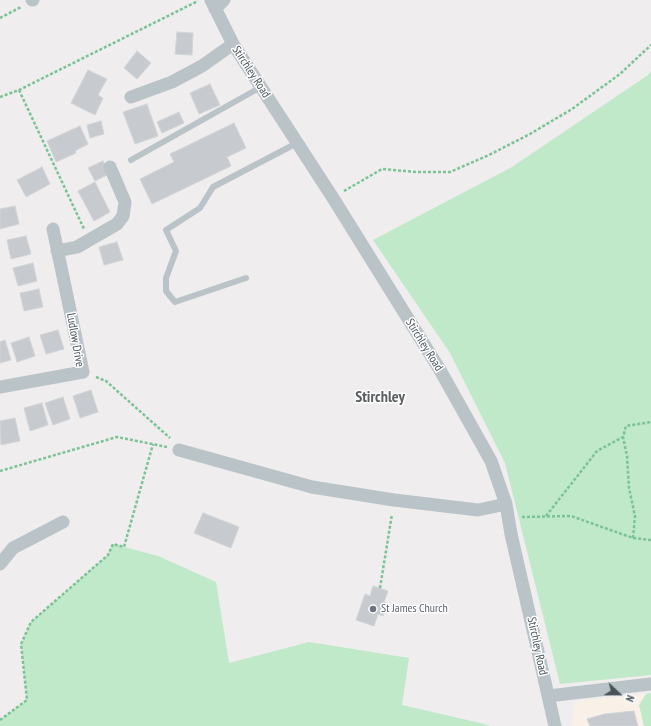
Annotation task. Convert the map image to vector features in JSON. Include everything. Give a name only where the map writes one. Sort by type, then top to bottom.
[{"type":"street","name":"Stirchley Road","points":[[217,3],[233,44],[334,198],[440,370],[491,461],[506,504],[511,534],[555,726]]},
{"type":"street","points":[[131,97],[172,82],[202,66],[233,44]]},
{"type":"street","points":[[57,251],[77,246],[89,240],[117,224],[123,216],[124,202],[110,167]]},
{"type":"street","name":"Ludlow Drive","points":[[0,387],[82,372],[53,229]]},
{"type":"street","points":[[179,450],[312,487],[394,500],[478,510],[506,504]]},
{"type":"street","points":[[0,564],[14,548],[63,522]]},
{"type":"street","points":[[548,696],[651,684]]},
{"type":"lane","points":[[131,160],[261,87]]},
{"type":"lane","points":[[246,278],[175,302],[166,292],[166,278],[176,251],[166,230],[200,208],[213,187],[297,143]]},
{"type":"path","points":[[0,18],[32,0]]},
{"type":"path","points":[[0,97],[19,90],[200,0]]},
{"type":"path","points":[[334,198],[382,168],[416,172],[450,172],[489,155],[530,134],[572,109],[620,74],[651,45]]},
{"type":"path","points":[[19,90],[89,240]]},
{"type":"path","points":[[82,372],[106,381],[170,438]]},
{"type":"path","points":[[633,538],[635,516],[629,488],[627,456],[623,437],[626,426],[651,422]]},
{"type":"path","points":[[0,471],[117,437],[179,450]]},
{"type":"path","points":[[546,516],[597,451],[623,437]]},
{"type":"path","points":[[0,720],[27,700],[21,644],[31,622],[108,555],[113,544],[124,547],[153,444]]},
{"type":"path","points":[[380,588],[394,500]]},
{"type":"path","points":[[536,516],[571,516],[633,538],[651,540]]},
{"type":"shaded area","points":[[646,694],[639,705],[644,726],[572,726],[575,701]]},
{"type":"green space","points":[[651,71],[651,675],[560,684],[505,463],[450,353],[373,240],[512,167],[648,75]]},
{"type":"green space","points":[[113,544],[158,556],[216,582],[229,663],[309,642],[409,658],[402,705],[490,726],[0,726],[0,720],[27,700],[21,644],[31,622],[108,555]]},
{"type":"green space","points":[[651,693],[651,726],[644,726],[639,705],[646,694]]},
{"type":"building","points":[[177,32],[193,33],[192,55],[175,54]]},
{"type":"building","points":[[137,51],[151,63],[137,79],[124,68]]},
{"type":"building","points":[[88,70],[107,79],[98,95],[103,98],[95,115],[71,103]]},
{"type":"building","points":[[210,84],[220,105],[199,114],[190,93]]},
{"type":"building","points":[[147,104],[158,136],[135,144],[123,112]]},
{"type":"building","points":[[179,112],[184,123],[162,133],[157,122]]},
{"type":"building","points":[[101,121],[104,134],[90,138],[87,125]]},
{"type":"building","points":[[234,123],[246,148],[227,157],[231,166],[152,204],[140,179],[174,162],[170,154]]},
{"type":"building","points":[[80,126],[88,144],[75,151],[76,153],[56,162],[47,141]]},
{"type":"building","points":[[103,161],[109,174],[95,181],[88,168]]},
{"type":"building","points":[[42,167],[50,184],[26,197],[17,180]]},
{"type":"building","points":[[95,182],[110,212],[94,221],[78,191]]},
{"type":"building","points":[[15,206],[19,224],[0,229],[0,209]]},
{"type":"building","points":[[26,236],[31,254],[11,259],[7,240]]},
{"type":"building","points":[[117,242],[123,260],[104,265],[99,247]]},
{"type":"building","points":[[33,263],[37,281],[18,286],[13,268]]},
{"type":"building","points":[[39,289],[43,307],[24,311],[20,293]]},
{"type":"building","points":[[58,330],[64,349],[46,354],[40,335]]},
{"type":"building","points":[[29,337],[35,356],[17,362],[11,343]]},
{"type":"building","points":[[5,340],[11,360],[0,363],[0,342]]},
{"type":"building","points":[[91,390],[98,412],[80,418],[73,396]]},
{"type":"building","points":[[63,397],[70,419],[53,425],[45,403]]},
{"type":"building","points":[[42,403],[48,425],[30,431],[24,408]]},
{"type":"building","points":[[15,418],[20,441],[1,445],[0,421]]},
{"type":"building","points":[[203,513],[239,527],[231,548],[194,533]]},
{"type":"building","name":"St James Church","points":[[373,586],[388,591],[384,602],[387,603],[383,616],[378,614],[374,626],[356,620],[365,594],[370,596]]},
{"type":"building","points":[[634,711],[638,726],[590,726],[587,719],[605,714]]},
{"type":"place","name":"St James Church","points":[[373,609]]},
{"type":"district","name":"Stirchley","points":[[380,397]]}]
